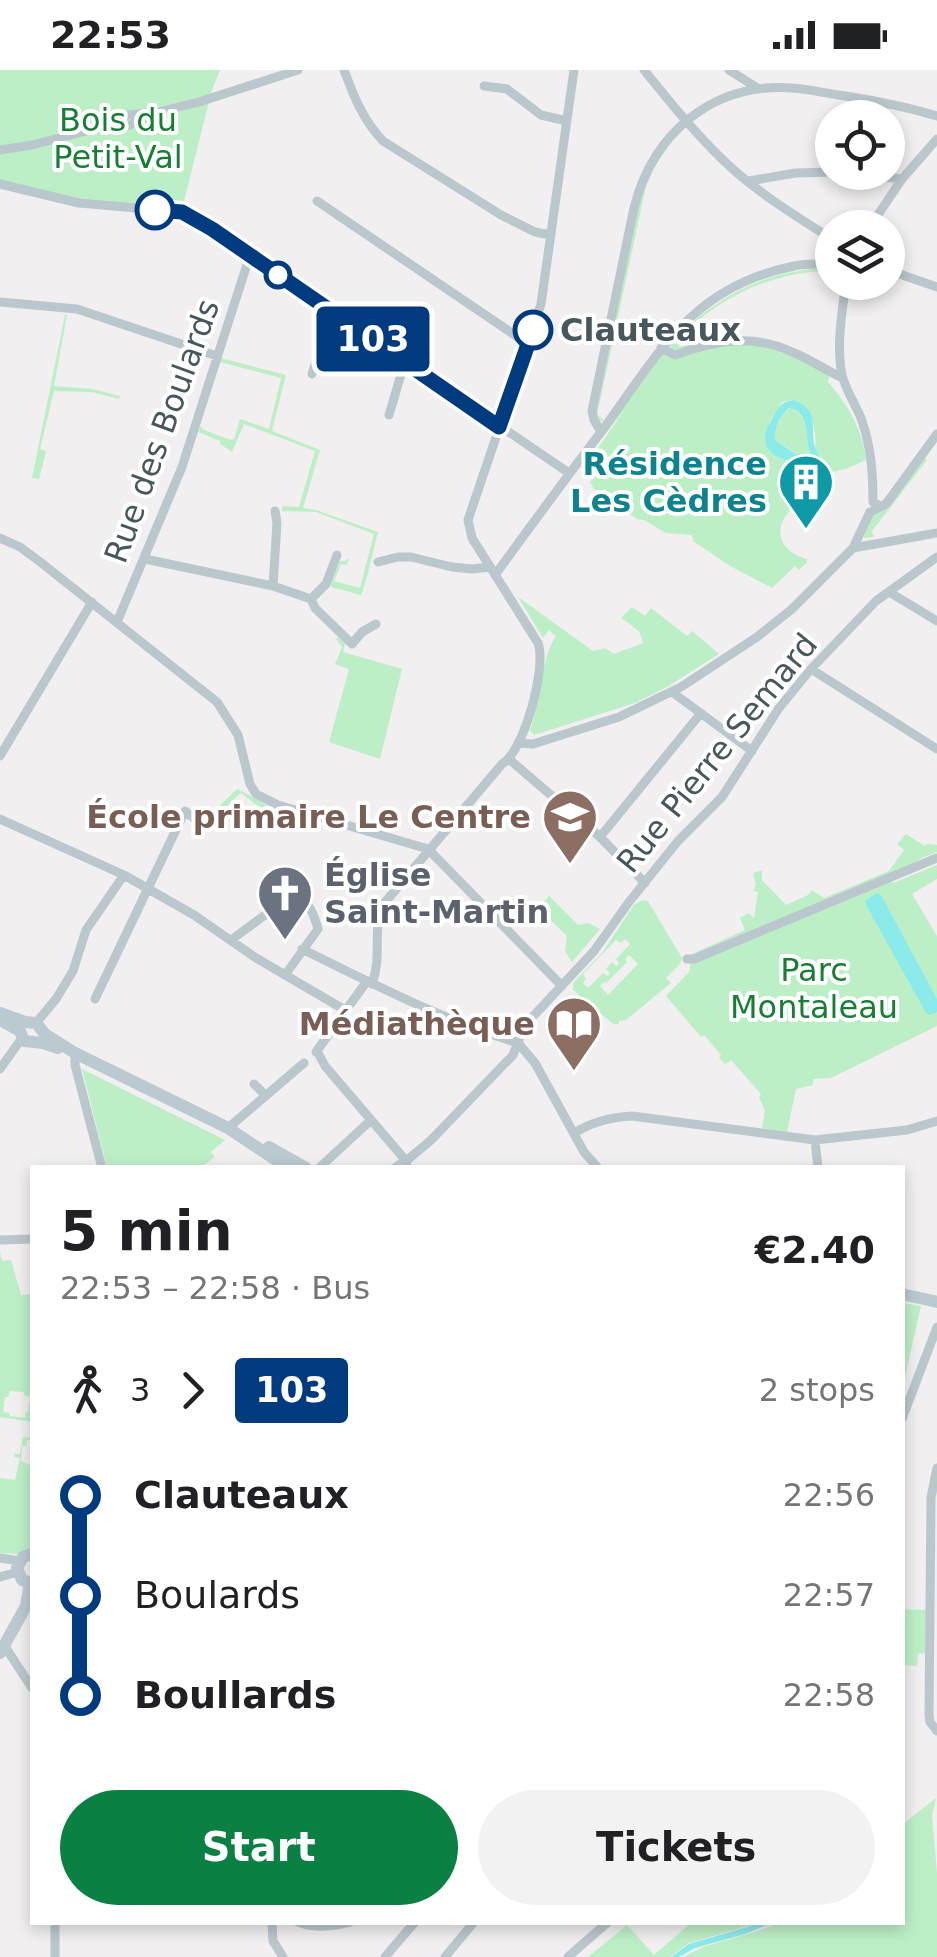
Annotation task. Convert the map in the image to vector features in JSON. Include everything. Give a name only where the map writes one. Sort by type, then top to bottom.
[{"type":"street","points":[[0,150],[86,131],[128,115],[158,112],[241,90],[298,70]]},
{"type":"street","points":[[344,70],[358,107],[383,141],[501,215],[549,235]]},
{"type":"street","points":[[401,1165],[316,1053],[370,983],[378,965],[378,918],[382,907],[453,820],[502,764],[510,760],[529,715],[541,650],[470,533],[468,520],[542,304],[549,252],[548,222],[574,70]]},
{"type":"street","points":[[644,70],[685,121],[726,162],[785,210],[815,228]]},
{"type":"street","points":[[729,70],[759,90]]},
{"type":"street","points":[[484,86],[507,89],[541,115],[567,121]]},
{"type":"street","points":[[601,432],[592,411],[640,184],[652,159],[672,133],[706,106],[759,90],[791,88],[896,104],[937,116]]},
{"type":"street","points":[[905,175],[937,140]]},
{"type":"street","points":[[749,181],[815,172]]},
{"type":"street","points":[[0,184],[79,202],[182,212],[569,474]]},
{"type":"street","points":[[317,201],[528,344]]},
{"type":"street","name":"Rue des Boulards","points":[[117,622],[182,467],[250,255]]},
{"type":"street","points":[[493,571],[661,348],[693,314],[752,279],[796,265],[815,264]]},
{"type":"street","points":[[905,276],[937,287]]},
{"type":"street","points":[[844,300],[840,357],[843,378],[870,443],[873,502],[880,506]]},
{"type":"street","points":[[0,302],[77,310],[216,356]]},
{"type":"street","points":[[312,374],[332,312]]},
{"type":"street","points":[[661,348],[675,355],[714,342],[754,340],[792,351],[843,378]]},
{"type":"street","points":[[389,415],[405,362]]},
{"type":"street","points":[[518,743],[533,744],[619,717],[672,692],[741,648],[792,609],[852,548],[870,512],[886,504],[937,434]]},
{"type":"street","points":[[273,586],[278,523],[275,511]]},
{"type":"street","points":[[852,548],[937,533]]},
{"type":"street","points":[[0,538],[20,547],[217,702],[238,735],[256,794],[278,805],[428,849],[562,986]]},
{"type":"street","points":[[311,599],[326,584],[337,555]]},
{"type":"street","points":[[378,562],[412,557],[452,567],[493,571]]},
{"type":"street","name":"Rue Pierre Semard","points":[[403,1165],[513,1055],[513,1042],[525,1024],[594,951],[678,841],[722,798],[778,708],[811,669],[866,610],[937,557]]},
{"type":"street","points":[[145,559],[273,586],[311,599],[315,608],[352,644],[376,624]]},
{"type":"street","points":[[889,592],[937,621]]},
{"type":"street","points":[[0,756],[92,602]]},
{"type":"street","points":[[811,669],[937,748]]},
{"type":"street","points":[[672,692],[752,751]]},
{"type":"street","points":[[600,837],[701,713]]},
{"type":"street","points":[[510,760],[600,837],[645,883]]},
{"type":"street","points":[[95,1000],[185,812],[201,824],[207,822]]},
{"type":"street","points":[[0,819],[147,888],[346,1010]]},
{"type":"street","points":[[688,959],[937,858]]},
{"type":"street","points":[[0,1068],[56,999],[73,971],[86,930],[124,876]]},
{"type":"street","points":[[231,940],[288,898],[297,895],[305,900],[318,929],[285,975]]},
{"type":"street","points":[[302,949],[428,1010],[513,1042],[535,1063],[584,1152],[595,1165]]},
{"type":"street","points":[[0,1016],[300,1165]]},
{"type":"street","points":[[75,1053],[101,1165]]},
{"type":"street","points":[[231,1130],[304,1063]]},
{"type":"street","points":[[254,1084],[266,1096]]},
{"type":"street","points":[[574,1132],[589,1124],[632,1116],[815,1140],[907,1130],[937,1121]]},
{"type":"street","points":[[322,1165],[370,1120]]},
{"type":"street","points":[[231,1130],[284,1165]]},
{"type":"street","points":[[815,1140],[818,1165]]},
{"type":"street","points":[[0,1240],[30,1239]]},
{"type":"street","points":[[905,1295],[937,1302]]},
{"type":"street","points":[[905,1411],[937,1327]]},
{"type":"street","points":[[937,1468],[931,1498],[933,1634],[929,1715],[937,1731]]},
{"type":"street","points":[[0,1558],[23,1562]]},
{"type":"street","points":[[0,1577],[23,1562]]},
{"type":"street","points":[[23,1562],[22,1580],[30,1583]]},
{"type":"street","points":[[30,1588],[26,1606],[2,1649],[30,1685]]},
{"type":"street","points":[[55,1925],[55,1957]]},
{"type":"street","points":[[272,1925],[273,1941],[283,1957]]},
{"type":"street","points":[[385,1957],[412,1925]]},
{"type":"street","points":[[445,1957],[472,1925]]},
{"type":"street","points":[[568,1957],[605,1925]]},
{"type":"green space","name":"Bois du Petit-Val","points":[[0,70],[220,70],[183,205],[153,202],[152,209],[121,208],[0,184]]},
{"type":"green space","points":[[671,143],[646,186],[597,415],[604,420],[599,422],[595,415],[640,199],[656,160]]},
{"type":"green space","points":[[815,272],[767,282],[727,300],[675,341],[680,347],[713,340],[676,353],[671,349],[670,343],[724,299],[763,280]]},
{"type":"green space","points":[[65,315],[54,386],[120,396],[119,399],[91,392],[54,391],[40,449],[46,451],[39,479],[32,478]]},
{"type":"green space","points":[[737,341],[780,349],[830,374],[828,382],[853,418],[866,460],[832,472],[798,476],[800,469],[794,469],[801,502],[785,517],[780,533],[788,549],[807,562],[799,570],[795,566],[772,588],[730,566],[693,541],[692,535],[666,533],[637,519],[594,489],[590,482],[598,472],[586,465],[626,408],[583,462],[663,353]],"holes":[[[794,400],[802,405],[814,429],[814,468],[781,458],[770,450],[769,423],[782,402]]]},
{"type":"green space","points":[[221,358],[286,375],[272,431],[320,450],[303,508],[316,510],[378,532],[361,595],[331,587],[330,581],[340,561],[349,558],[347,565],[341,564],[334,581],[360,588],[374,534],[316,512],[282,511],[282,506],[299,507],[315,451],[244,424],[232,452],[220,441],[198,432],[200,426],[231,440],[240,419],[269,429],[281,378],[220,362]]},
{"type":"green space","points":[[790,408],[804,420],[809,455],[799,455],[775,440],[778,422]]},
{"type":"green space","points":[[924,458],[927,460],[872,531],[874,537],[864,538],[879,506]]},
{"type":"green space","points":[[518,597],[593,651],[605,648],[614,654],[643,643],[639,631],[621,618],[632,607],[645,616],[651,608],[687,636],[692,631],[719,654],[635,703],[534,735],[530,731],[544,668],[556,636],[549,630],[543,638]]},
{"type":"green space","points":[[338,637],[345,644],[343,652],[402,669],[380,759],[329,742],[349,669],[335,664],[342,647]]},
{"type":"green space","points":[[237,789],[281,811],[275,819],[241,793],[212,820],[206,819]]},
{"type":"green space","name":"Parc Montaleau","points":[[906,834],[925,846],[937,845],[937,852],[890,878],[893,883],[937,865],[937,879],[912,894],[937,936],[937,1026],[831,1078],[813,1079],[813,1085],[796,1089],[787,1132],[762,1128],[765,1111],[761,1094],[731,1060],[725,1064],[719,1058],[721,1055],[704,1035],[701,1037],[666,996],[689,972],[692,954],[745,930],[740,918],[749,913],[754,918],[758,892],[753,891],[753,873],[762,870],[762,880],[786,905],[812,890],[824,898],[889,871],[904,850],[897,844]]},
{"type":"green space","points":[[549,896],[578,925],[588,923],[600,929],[572,962],[565,951],[567,936],[538,908]]},
{"type":"green space","points":[[648,901],[682,958],[666,978],[671,983],[626,1020],[613,1024],[573,990],[573,983],[602,953],[634,905]],"holes":[[[625,939],[630,944],[616,959],[619,964],[612,962],[606,969],[608,976],[603,973],[588,988],[583,983],[583,974],[616,940],[621,943]],[[629,955],[638,964],[608,995],[600,986],[627,962]]]},
{"type":"green space","points":[[82,1069],[225,1140],[211,1152],[215,1157],[204,1165],[106,1165]]},
{"type":"green space","points":[[0,1252],[2,1261],[11,1260],[21,1295],[30,1294],[30,1397],[30,1422],[0,1417]],"holes":[[[10,1391],[24,1392],[30,1397],[25,1418],[3,1412]]]},
{"type":"green space","points":[[905,1303],[921,1306],[905,1376]]},
{"type":"green space","points":[[23,1437],[30,1438],[22,1446],[21,1461],[30,1465],[30,1551],[0,1553],[0,1478],[15,1480],[20,1458],[0,1453],[20,1454]]},
{"type":"green space","points":[[905,1609],[926,1610],[925,1653],[918,1654],[917,1666],[905,1665]]},
{"type":"green space","points":[[936,1798],[932,1815],[937,1957],[683,1957],[773,1925],[905,1925],[905,1822]]},
{"type":"green space","points":[[627,1925],[654,1955],[689,1925],[751,1925],[689,1943],[670,1957],[588,1957]]},
{"type":"water","points":[[794,400],[811,413],[814,444],[821,460],[818,468],[777,456],[765,443],[776,412],[782,404]],"holes":[[[789,408],[796,410],[806,425],[809,455],[796,454],[775,440],[783,414]]]},
{"type":"water","points":[[877,893],[937,999],[937,1012],[926,1013],[866,905],[865,901]]},
{"type":"water","points":[[754,1925],[767,1925],[671,1957],[689,1944]]},
{"type":"bus line","name":"103","points":[[155,210],[182,212],[198,220],[499,427],[533,330]]},
{"type":"place","name":"Clauteaux","points":[[533,330]]},
{"type":"place","name":"Résidence Les Cèdres","points":[[806,531]]},
{"type":"place","name":"École primaire Le Centre","points":[[570,866]]},
{"type":"place","name":"Église Saint-Martin","points":[[285,942]]},
{"type":"place","name":"Médiathèque","points":[[574,1073]]}]
